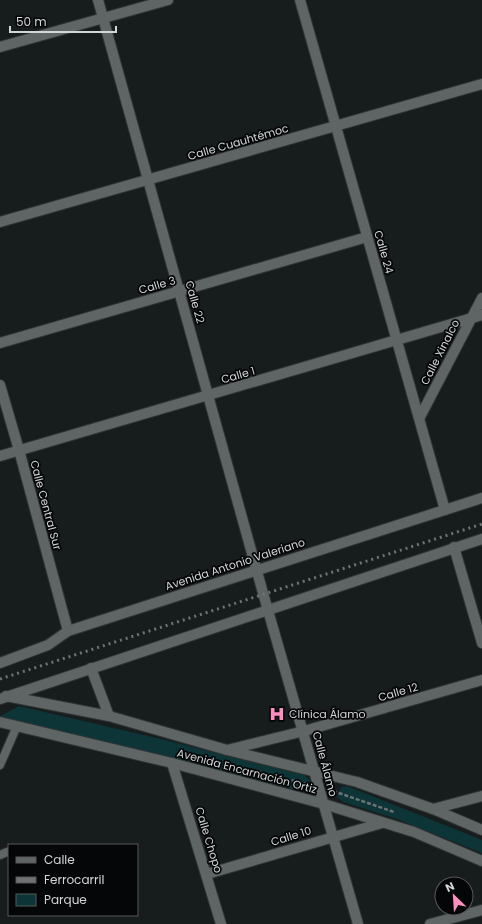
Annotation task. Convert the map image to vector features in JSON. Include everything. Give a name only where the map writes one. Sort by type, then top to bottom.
[{"type":"street","name":"Calle 22","points":[[98,0],[269,610]]},
{"type":"street","points":[[0,47],[168,0]]},
{"type":"street","name":"Calle 24","points":[[300,0],[335,128],[420,417],[445,510]]},
{"type":"street","name":"Calle Cuauhtémoc","points":[[0,222],[335,128],[482,84]]},
{"type":"street","name":"Calle 3","points":[[0,343],[367,237]]},
{"type":"street","name":"Calle Xinalco","points":[[420,417],[482,298]]},
{"type":"street","name":"Calle 1","points":[[0,456],[398,341],[482,315]]},
{"type":"street","name":"Calle Central Sur","points":[[0,385],[20,450],[68,631]]},
{"type":"street","name":"Avenida Antonio Valeriano","points":[[0,663],[48,645],[68,631],[482,498]]},
{"type":"street","points":[[2,697],[482,539]]},
{"type":"street","points":[[454,548],[482,643]]},
{"type":"street","name":"Calle Álamo","points":[[269,610],[358,924]]},
{"type":"street","points":[[91,668],[109,716]]},
{"type":"street","name":"Calle 12","points":[[227,750],[304,731],[482,680]]},
{"type":"street","name":"Avenida Encarnación Ortiz","points":[[2,697],[109,716],[227,750],[357,782],[433,809],[482,830]]},
{"type":"street","name":"Avenida Encarnación Ortiz","points":[[0,722],[172,763],[324,804],[414,832],[482,861]]},
{"type":"street","name":"Calle Chopo","points":[[172,763],[221,924]]},
{"type":"street","points":[[433,809],[482,796]]},
{"type":"street","name":"Calle 10","points":[[207,874],[333,836],[382,823]]},
{"type":"street","points":[[430,924],[482,910]]},
{"type":"lane","points":[[0,765],[17,726]]},
{"type":"green space","points":[[19,706],[161,739],[304,775],[310,780],[306,789],[300,791],[0,718],[0,716]]},
{"type":"green space","points":[[347,786],[482,840],[482,853],[397,819],[343,802],[337,797],[341,787]]},
{"type":"railway","points":[[0,679],[482,524]]},
{"type":"place","name":"Clínica Álamo","points":[[277,714]]}]
